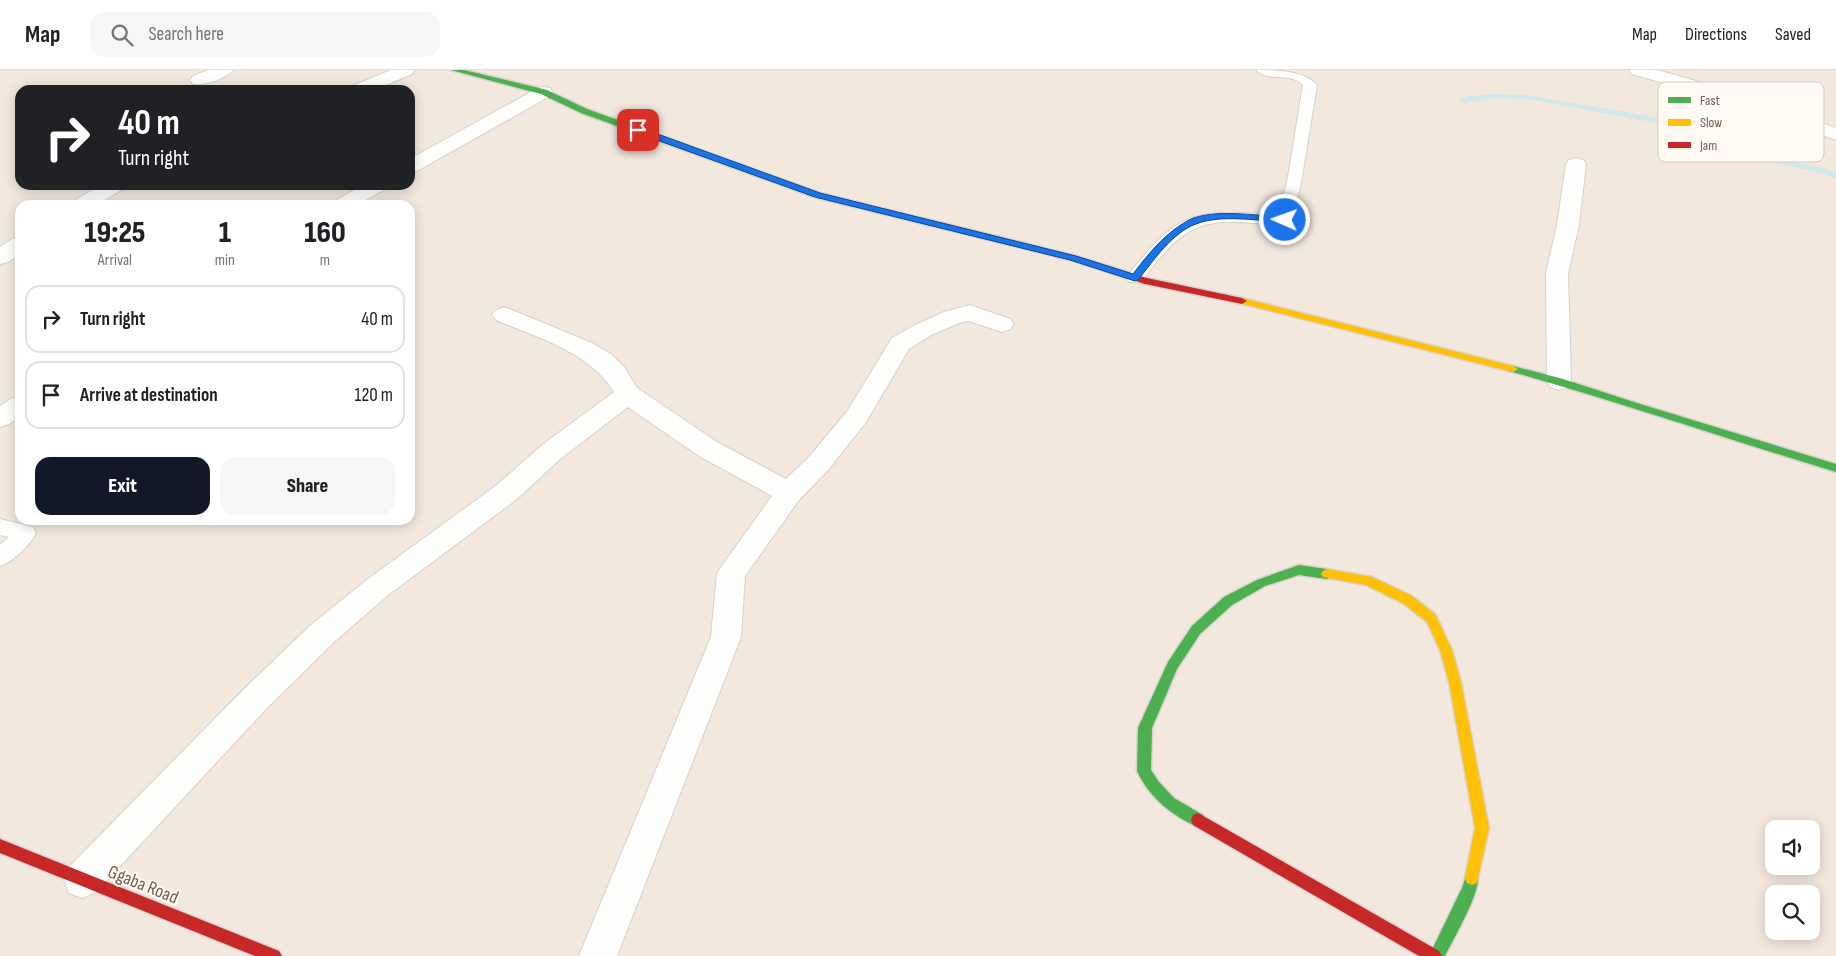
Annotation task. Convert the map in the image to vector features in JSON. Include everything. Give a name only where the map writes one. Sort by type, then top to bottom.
[{"type":"street","points":[[199,80],[224,70]]},
{"type":"street","points":[[370,85],[406,70]]},
{"type":"street","points":[[456,70],[544,92],[584,111],[818,195],[1073,258],[1135,278],[1258,304],[1559,381],[1836,468]]},
{"type":"street","points":[[1638,70],[1680,82]]},
{"type":"street","points":[[415,164],[544,92]]},
{"type":"street","points":[[1824,130],[1836,134]]},
{"type":"street","points":[[1559,381],[1557,273],[1568,225],[1576,164]]},
{"type":"street","points":[[90,200],[107,190]]},
{"type":"street","points":[[351,200],[369,190]]},
{"type":"street","points":[[0,257],[15,247]]},
{"type":"street","points":[[598,956],[646,830],[726,637],[731,573],[789,493],[820,463],[857,416],[900,344],[922,330],[952,317],[970,313],[1002,324]]},
{"type":"street","points":[[504,315],[584,349],[603,361],[615,373],[628,394],[708,449],[789,493]]},
{"type":"street","points":[[82,880],[256,698],[324,634],[378,588],[507,492],[551,452],[628,394]]},
{"type":"street","points":[[0,418],[15,409]]},
{"type":"street","points":[[1299,570],[1368,580],[1408,600],[1431,618],[1446,650],[1455,682],[1482,828],[1469,890],[1435,956],[1169,803],[1154,787],[1144,771],[1145,728],[1172,666],[1196,630],[1228,601],[1261,583],[1299,570]]},
{"type":"street","name":"Ggaba Road","points":[[0,846],[271,956]]},
{"type":"lane","points":[[1135,278],[1154,253],[1172,236],[1192,222],[1215,217],[1285,220],[1295,177],[1310,85],[1303,77],[1262,70]]},
{"type":"lane","points":[[0,527],[26,533],[0,558]]},
{"type":"shaded area","points":[[0,70],[1836,70],[1836,956],[0,956]]},
{"type":"waterway","points":[[1463,100],[1492,96],[1527,97],[1658,121]]},
{"type":"waterway","points":[[1783,162],[1824,171],[1836,176]]},
{"type":"traffic: fast","points":[[455,70],[544,92],[584,111],[817,195],[931,223]]},
{"type":"traffic: fast","points":[[1513,369],[1559,381],[1633,406],[1836,468]]},
{"type":"traffic: fast","points":[[1198,820],[1169,803],[1154,787],[1144,771],[1145,728],[1172,666],[1196,630],[1228,601],[1261,583],[1299,570],[1327,574]]},
{"type":"traffic: fast","points":[[1437,956],[1469,890],[1472,878]]},
{"type":"traffic: slow","points":[[1242,301],[1513,369]]},
{"type":"traffic: slow","points":[[1327,574],[1368,580],[1408,600],[1431,618],[1446,650],[1455,682],[1482,828],[1472,878]]},
{"type":"traffic: jam","points":[[931,223],[1073,258],[1145,281],[1242,301]]},
{"type":"traffic: jam","points":[[1198,820],[1434,956]]},
{"type":"traffic: jam","points":[[0,846],[274,956]]},
{"type":"route","points":[[638,130],[818,195],[1073,258],[1135,278],[1154,253],[1172,236],[1192,222],[1215,217],[1285,220]]}]
